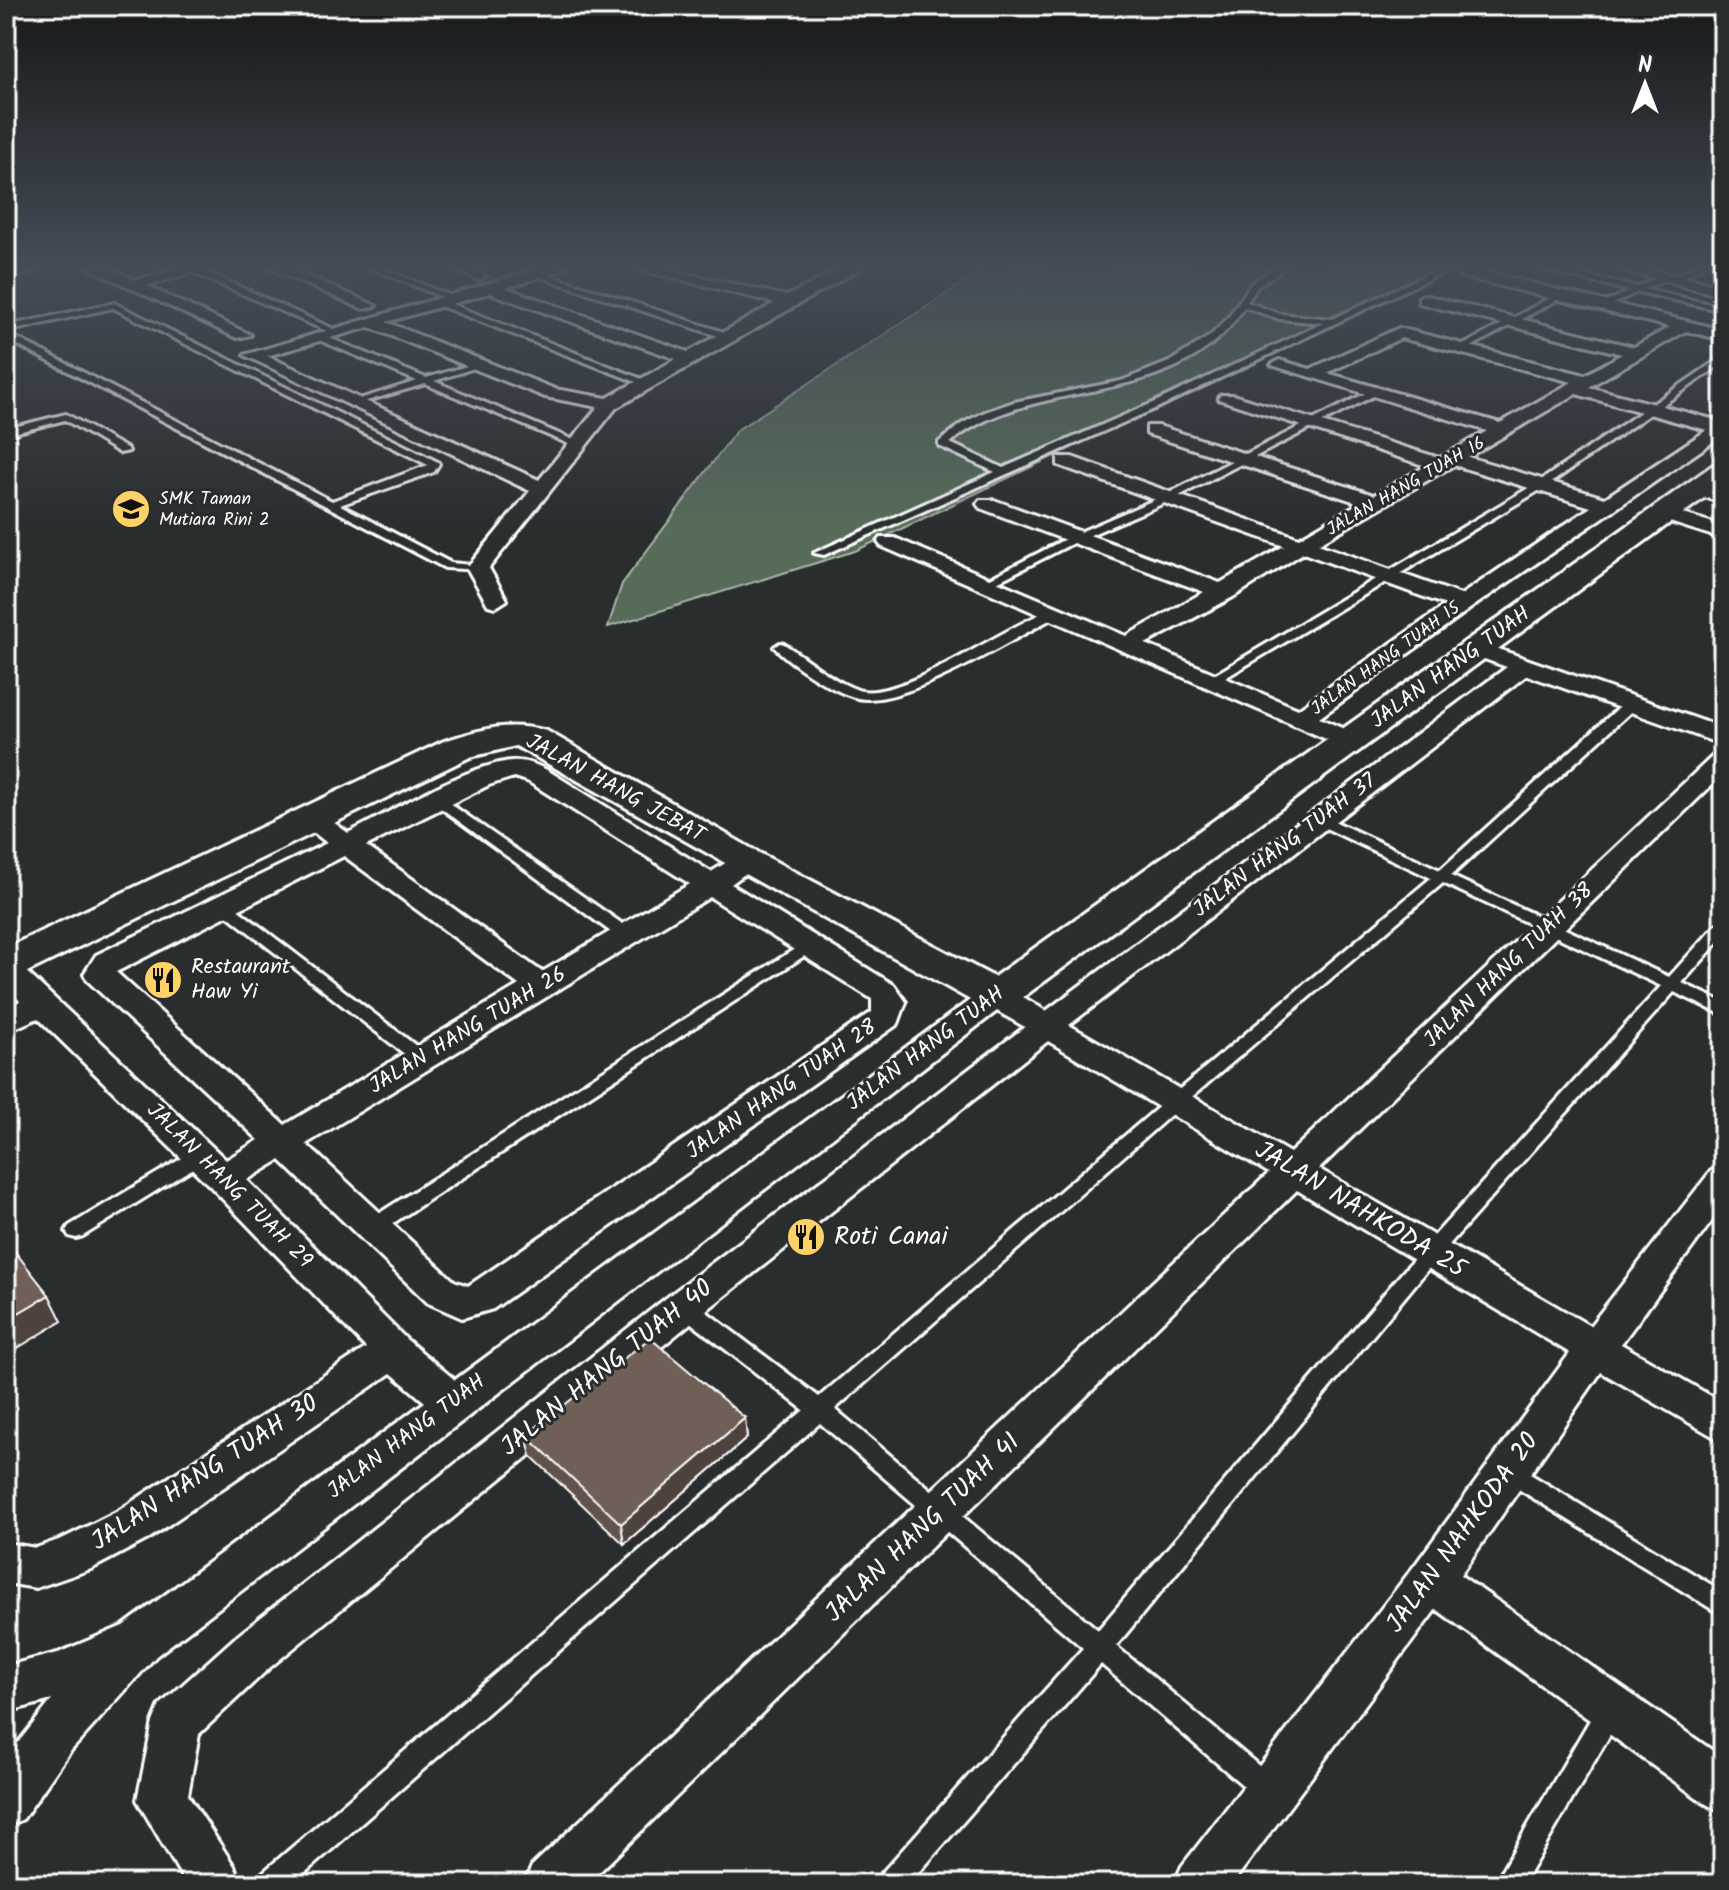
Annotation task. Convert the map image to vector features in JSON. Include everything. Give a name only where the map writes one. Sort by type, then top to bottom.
[{"type":"street","points":[[258,358],[263,356]]},
{"type":"street","points":[[461,356],[551,393],[610,404]]},
{"type":"street","points":[[683,356],[688,358]]},
{"type":"street","points":[[496,600],[478,568],[510,532],[540,488],[610,404],[691,356]]},
{"type":"street","points":[[1312,374],[1350,356]]},
{"type":"street","points":[[1489,356],[1650,409],[1722,428]]},
{"type":"street","name":"JALAN HANG TUAH 16","points":[[1127,645],[1225,592],[1632,356]]},
{"type":"street","points":[[258,358],[540,488]]},
{"type":"street","points":[[1279,365],[1504,430]]},
{"type":"street","points":[[1227,399],[1606,505]]},
{"type":"street","name":"JALAN HANG TUAH 15","points":[[888,542],[1301,719],[1463,603],[1722,428]]},
{"type":"street","points":[[1153,430],[1378,503]]},
{"type":"street","points":[[1065,461],[1463,603]]},
{"type":"street","name":"JALAN HANG TUAH","points":[[6,1802],[28,1764],[85,1696],[140,1640],[452,1402],[996,996],[1664,514],[1709,496],[1723,471]]},
{"type":"street","points":[[987,504],[1225,592]]},
{"type":"street","points":[[1664,514],[1723,533]]},
{"type":"street","points":[[1478,649],[1723,737]]},
{"type":"street","name":"JALAN HANG TUAH 37","points":[[1047,1026],[1524,666]]},
{"type":"street","points":[[1301,719],[1351,741]]},
{"type":"street","name":"JALAN HANG JEBAT","points":[[6,967],[457,749],[491,738],[516,735],[534,739],[747,862],[996,996]]},
{"type":"street","name":"JALAN HANG TUAH 38","points":[[1295,1172],[1723,760]]},
{"type":"street","name":"JALAN HANG TUAH 28","points":[[527,770],[883,992],[890,1002],[887,1017],[480,1298],[462,1303],[441,1292],[374,1226],[99,974],[107,962],[348,846],[495,772],[527,770]]},
{"type":"street","points":[[311,819],[542,987]]},
{"type":"street","name":"JALAN HANG TUAH 26","points":[[211,1166],[283,1142],[747,862]]},
{"type":"street","name":"JALAN HANG TUAH 29","points":[[6,967],[211,1166],[393,1351],[452,1402]]},
{"type":"street","name":"JALAN NAHKODA 25","points":[[996,996],[1723,1424]]},
{"type":"street","points":[[6,1021],[41,1004]]},
{"type":"street","name":"JALAN HANG TUAH 40","points":[[216,1884],[162,1800],[177,1722],[265,1643],[684,1306],[1047,1026]]},
{"type":"street","name":"JALAN HANG TUAH 41","points":[[550,1884],[1295,1172]]},
{"type":"street","name":"JALAN NAHKODA 20","points":[[1200,1884],[1431,1580],[1595,1349],[1723,1180]]},
{"type":"street","name":"JALAN HANG TUAH 30","points":[[6,1563],[36,1568],[75,1555],[133,1525],[393,1351]]},
{"type":"street","points":[[1431,1580],[1723,1787]]},
{"type":"street","name":"JALAN HANG TUAH","points":[[6,1689],[59,1675],[140,1640]]},
{"type":"lane","points":[[45,356],[449,566],[478,568]]},
{"type":"lane","points":[[215,356],[434,464],[430,470],[334,504]]},
{"type":"lane","points":[[366,356],[578,444]]},
{"type":"lane","points":[[582,356],[647,383]]},
{"type":"lane","points":[[1003,472],[943,444],[966,424],[1005,409],[1146,376],[1186,356]]},
{"type":"lane","points":[[820,553],[1260,356]]},
{"type":"lane","points":[[220,359],[258,358]]},
{"type":"lane","points":[[231,365],[258,358]]},
{"type":"lane","points":[[1210,681],[1541,485],[1723,359]]},
{"type":"lane","points":[[356,403],[478,364]]},
{"type":"lane","points":[[983,585],[1077,537],[1165,499],[1308,423],[1374,392]]},
{"type":"lane","points":[[6,432],[66,417],[124,451]]},
{"type":"lane","points":[[780,647],[859,695],[875,697],[921,681],[1051,614]]},
{"type":"lane","points":[[271,1884],[1175,1102],[1441,877],[1631,704]]},
{"type":"lane","points":[[439,800],[628,936]]},
{"type":"lane","points":[[1320,820],[1723,1009]]},
{"type":"lane","points":[[223,905],[422,1059]]},
{"type":"lane","points":[[891,1884],[1098,1649],[1431,1252],[1723,927]]},
{"type":"lane","points":[[374,1226],[809,945]]},
{"type":"lane","points":[[76,1231],[211,1166]]},
{"type":"lane","points":[[684,1306],[819,1409],[1270,1792]]},
{"type":"lane","points":[[1509,1471],[1723,1605]]},
{"type":"lane","points":[[1508,1884],[1611,1708]]},
{"type":"green space","points":[[850,356],[1264,356],[855,551],[608,627],[622,584],[737,430]]},
{"type":"building","points":[[6,1240],[49,1295],[6,1320]]},
{"type":"building","points":[[650,1338],[745,1418],[621,1524],[526,1435]]},
{"type":"place","name":"SMK Taman Mutiara Rini 2","points":[[131,509]]},
{"type":"place","name":"Restaurant Haw Yi","points":[[163,980]]},
{"type":"place","name":"Roti Canai","points":[[806,1237]]}]
